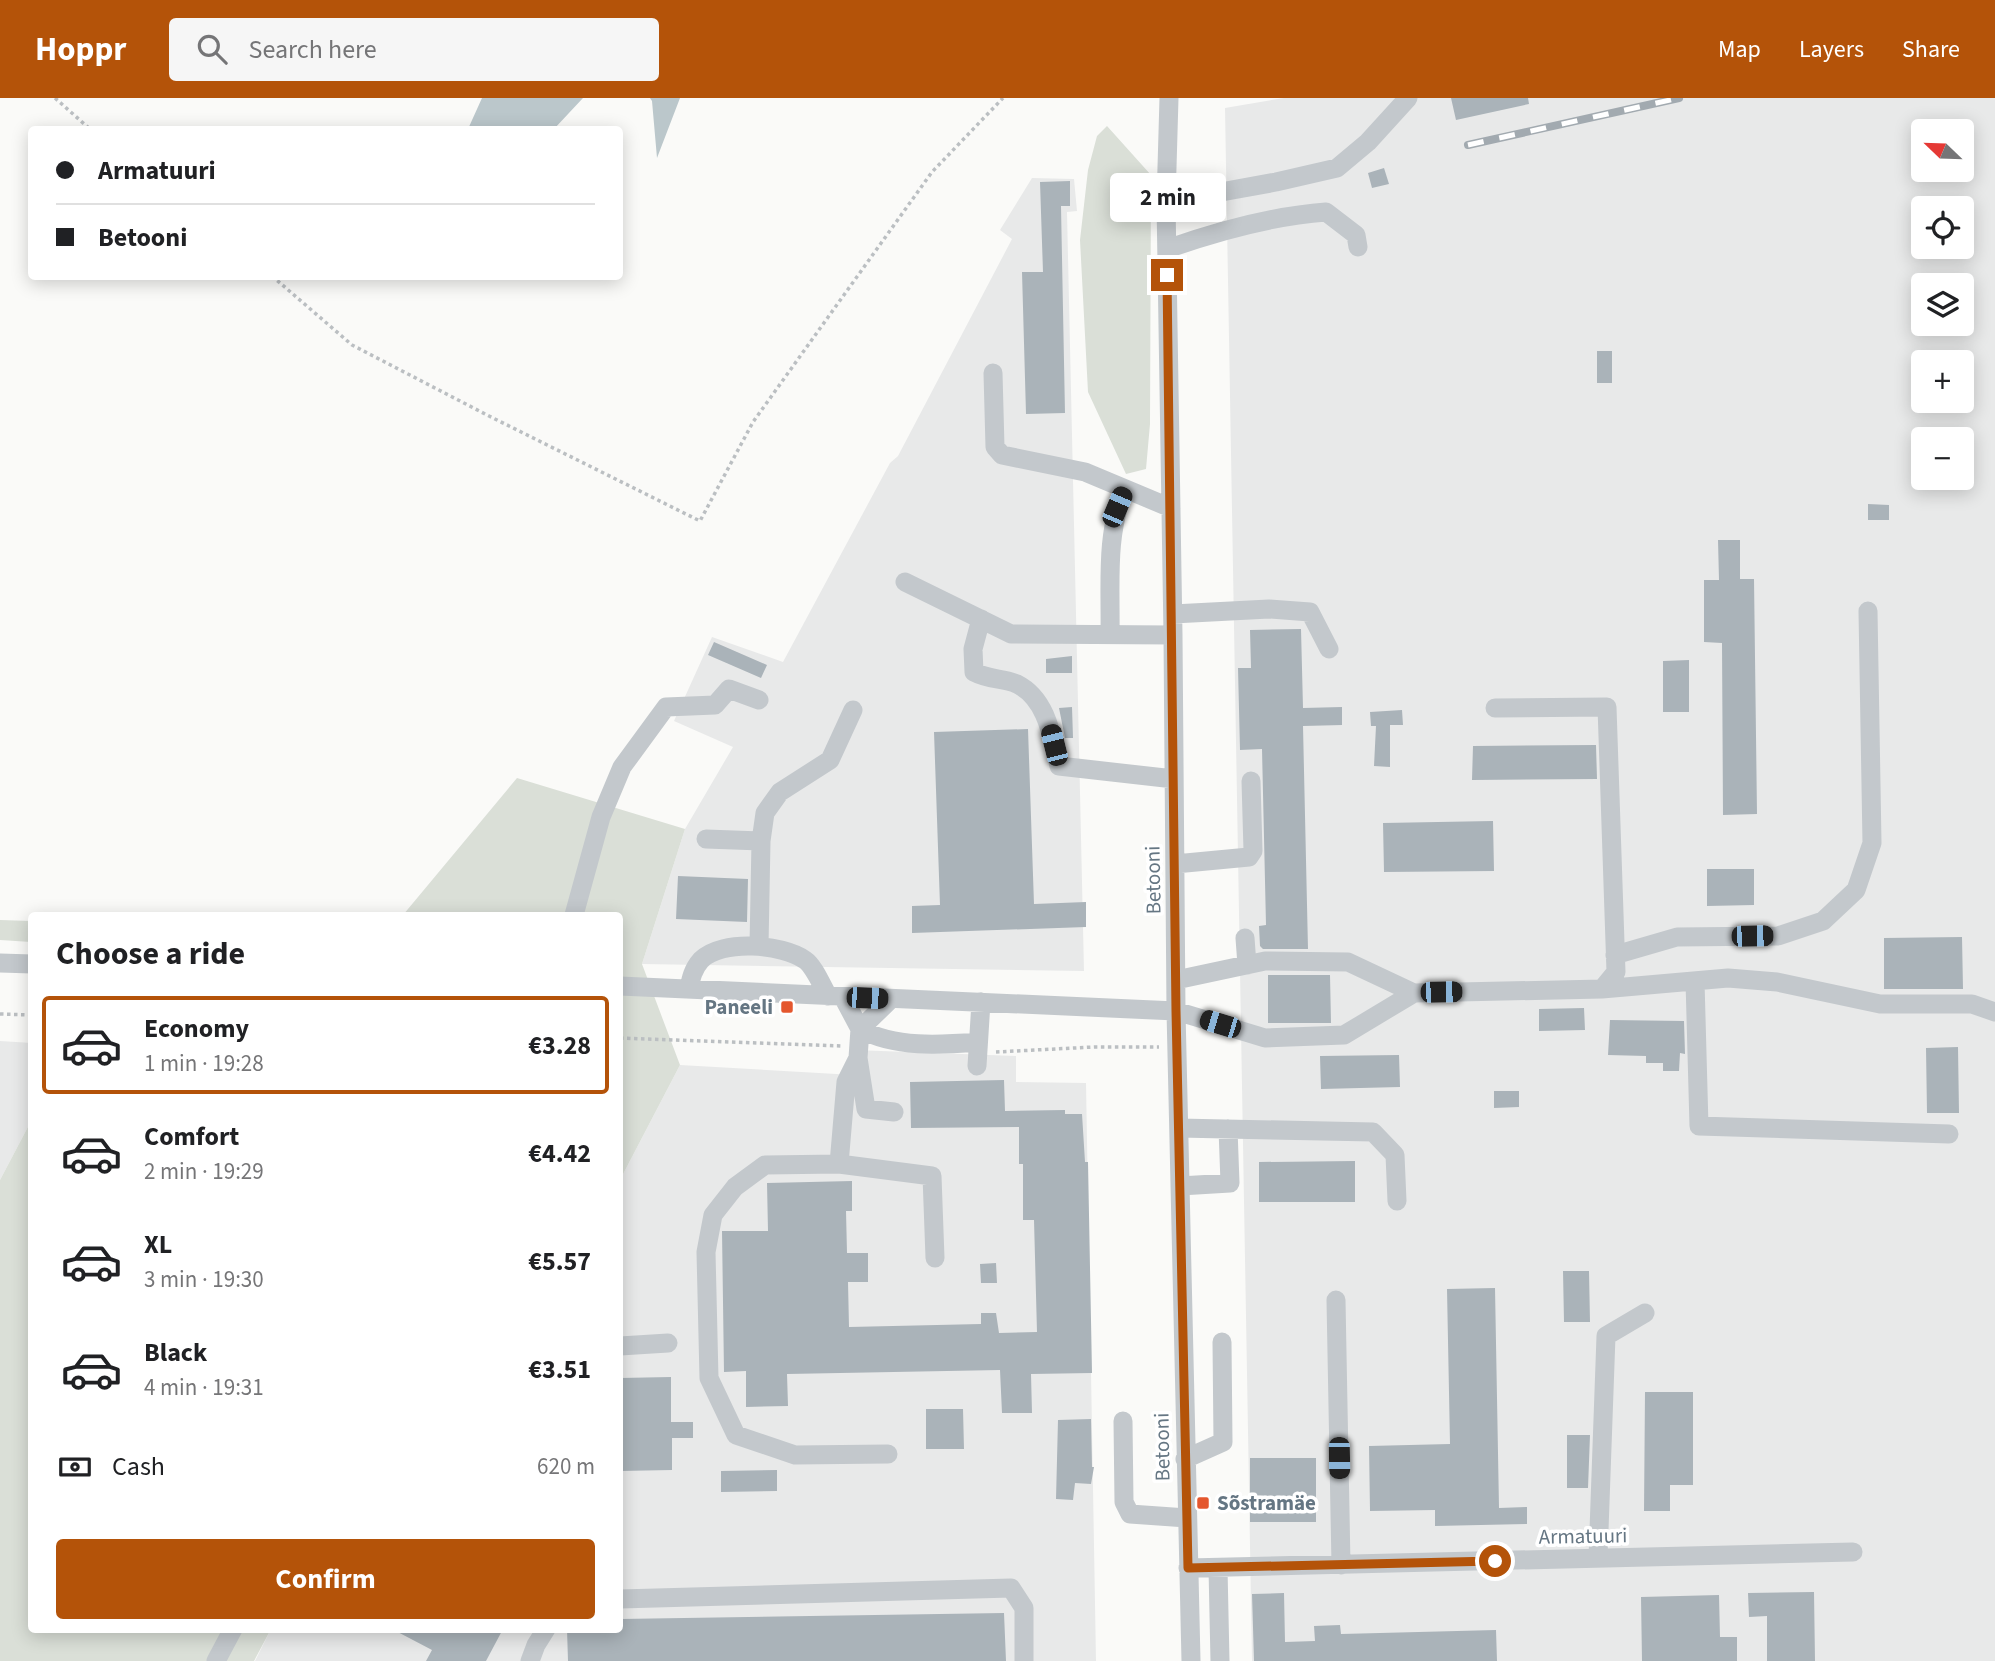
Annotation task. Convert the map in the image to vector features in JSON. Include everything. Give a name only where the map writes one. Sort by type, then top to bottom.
[{"type":"street","name":"Betooni","points":[[1169,98],[1166,202],[1176,1011],[1191,1661]]},
{"type":"street","points":[[1166,202],[1338,168],[1368,142],[1408,98]]},
{"type":"street","points":[[1167,249],[1211,234],[1295,214],[1326,212],[1356,235],[1359,247]]},
{"type":"street","points":[[993,373],[995,447],[1002,455],[1086,472],[1171,508]]},
{"type":"street","points":[[1110,634],[1111,543],[1117,507],[1125,489]]},
{"type":"street","points":[[905,582],[1011,634],[1173,635]]},
{"type":"street","points":[[1173,614],[1269,608],[1310,612],[1329,649]]},
{"type":"street","points":[[1615,955],[1677,937],[1778,936],[1823,921],[1856,890],[1872,843],[1868,611]]},
{"type":"street","points":[[982,620],[973,649],[974,672],[986,679],[1016,684],[1035,696],[1049,725],[1059,766],[1174,779]]},
{"type":"street","points":[[575,912],[601,817],[622,767],[666,707],[715,705],[729,689],[759,700]]},
{"type":"street","points":[[1495,708],[1607,707],[1616,972],[1602,989]]},
{"type":"street","points":[[759,946],[761,841],[765,813],[780,792],[830,760],[853,710]]},
{"type":"street","points":[[1175,864],[1249,858],[1253,851],[1251,781]]},
{"type":"street","points":[[706,839],[761,841]]},
{"type":"street","points":[[1245,938],[1247,965]]},
{"type":"street","points":[[689,989],[692,972],[703,958],[726,948],[759,946],[806,960],[860,1029],[875,1037],[900,1042],[978,1042]]},
{"type":"street","points":[[1177,980],[1265,961],[1348,962],[1414,993],[1602,989],[1728,978],[1777,982],[1880,1004],[1972,1004],[1995,1012]]},
{"type":"street","points":[[0,963],[28,964]]},
{"type":"street","points":[[1695,981],[1699,1126],[1949,1134]]},
{"type":"street","points":[[623,986],[1176,1011],[1265,1038],[1344,1035],[1414,993]]},
{"type":"street","points":[[891,999],[860,1029],[858,1058],[866,1109],[894,1112]]},
{"type":"street","points":[[977,1066],[981,1003]]},
{"type":"street","points":[[839,1164],[846,1083],[858,1058]]},
{"type":"street","points":[[1179,1128],[1373,1132],[1395,1155],[1397,1201]]},
{"type":"street","points":[[1180,1186],[1230,1183],[1228,1129]]},
{"type":"street","points":[[888,1454],[795,1455],[736,1435],[709,1378],[706,1252],[713,1215],[736,1187],[765,1165],[839,1164],[932,1176],[935,1258]]},
{"type":"street","points":[[1336,1300],[1341,1565]]},
{"type":"street","points":[[1598,1558],[1606,1336],[1645,1313]]},
{"type":"street","points":[[1185,1459],[1223,1443],[1222,1342]]},
{"type":"street","points":[[623,1346],[668,1343]]},
{"type":"street","points":[[1123,1421],[1124,1502],[1130,1514],[1187,1518]]},
{"type":"street","name":"Armatuuri","points":[[1188,1568],[1853,1552]]},
{"type":"street","points":[[1218,1568],[1220,1661]]},
{"type":"street","points":[[623,1599],[1011,1588],[1024,1608],[1024,1661]]},
{"type":"street","points":[[216,1661],[231,1633]]},
{"type":"street","points":[[530,1661],[544,1633]]},
{"type":"path","points":[[55,98],[86,126]]},
{"type":"path","points":[[277,280],[352,345],[488,416],[701,521],[753,422],[932,172],[1003,98]]},
{"type":"path","points":[[0,1014],[28,1015]]},
{"type":"shaded area","points":[[482,98],[583,98],[557,126],[469,126]]},
{"type":"shaded area","points":[[650,98],[680,98],[657,158],[652,101]]},
{"type":"shaded area","points":[[1284,98],[1995,98],[1995,1661],[1252,1661],[1225,108]]},
{"type":"shaded area","points":[[1107,126],[1151,175],[1150,424],[1146,469],[1126,474],[1088,392],[1080,240],[1088,170],[1097,136]]},
{"type":"shaded area","points":[[1032,178],[1074,179],[1077,211],[1067,212],[1084,971],[642,964],[685,829],[733,747],[674,721],[712,637],[783,662],[890,463],[898,456],[1012,239],[1000,230]]},
{"type":"shaded area","points":[[517,778],[685,829],[642,964],[680,1065],[623,1174],[623,912],[405,912]]},
{"type":"shaded area","points":[[0,920],[28,921],[28,942],[0,940]]},
{"type":"shaded area","points":[[0,1041],[28,1043],[28,1127],[0,1180]]},
{"type":"shaded area","points":[[854,1050],[1016,1056],[1016,1082],[1086,1083],[1096,1661],[255,1661],[269,1633],[623,1633],[623,1174],[680,1065],[854,1075]]},
{"type":"shaded area","points":[[28,1127],[28,1633],[269,1633],[254,1661],[0,1661],[0,1180]]},
{"type":"building","points":[[1451,98],[1528,98],[1529,104],[1456,120]]},
{"type":"building","points":[[1384,168],[1389,184],[1372,188],[1368,173]]},
{"type":"building","points":[[1070,181],[1070,206],[1061,206],[1065,413],[1026,414],[1022,272],[1043,272],[1040,182]]},
{"type":"building","points":[[1597,351],[1612,351],[1612,383],[1597,383]]},
{"type":"building","points":[[1868,504],[1889,505],[1889,520],[1868,520]]},
{"type":"building","points":[[1718,540],[1740,540],[1740,579],[1754,579],[1757,814],[1723,815],[1722,643],[1704,642],[1704,580],[1719,580]]},
{"type":"building","points":[[1301,629],[1303,708],[1342,707],[1342,725],[1303,726],[1308,949],[1263,949],[1260,946],[1259,926],[1266,925],[1262,749],[1240,750],[1238,668],[1251,668],[1250,630]]},
{"type":"building","points":[[714,642],[767,665],[761,678],[708,655]]},
{"type":"building","points":[[1072,656],[1072,673],[1046,673],[1046,659]]},
{"type":"building","points":[[1689,660],[1689,712],[1663,712],[1663,661]]},
{"type":"building","points":[[1072,707],[1073,738],[1065,738],[1059,708]]},
{"type":"building","points":[[1402,710],[1403,725],[1390,725],[1390,767],[1374,766],[1376,726],[1371,726],[1370,712]]},
{"type":"building","points":[[1028,729],[1034,904],[1086,902],[1086,927],[912,933],[912,906],[940,905],[934,732]]},
{"type":"building","points":[[1596,745],[1597,779],[1472,780],[1473,746]]},
{"type":"building","points":[[1493,821],[1494,871],[1384,872],[1383,823]]},
{"type":"building","points":[[1707,869],[1754,869],[1754,905],[1707,906]]},
{"type":"building","points":[[678,876],[748,879],[747,922],[676,919]]},
{"type":"building","points":[[1962,937],[1963,989],[1884,989],[1884,938]]},
{"type":"building","points":[[1268,975],[1330,975],[1331,1023],[1268,1023]]},
{"type":"building","points":[[1584,1008],[1585,1030],[1539,1031],[1539,1009]]},
{"type":"building","points":[[1610,1020],[1684,1021],[1685,1054],[1680,1053],[1679,1071],[1663,1071],[1663,1063],[1646,1063],[1646,1056],[1608,1055]]},
{"type":"building","points":[[1958,1047],[1959,1113],[1927,1113],[1926,1048]]},
{"type":"building","points":[[1399,1055],[1400,1087],[1321,1089],[1320,1056]]},
{"type":"building","points":[[1004,1080],[1005,1111],[1065,1110],[1065,1114],[1082,1114],[1085,1162],[1088,1162],[1092,1373],[1031,1374],[1032,1413],[1002,1413],[1000,1370],[787,1374],[788,1406],[746,1407],[746,1371],[724,1372],[722,1231],[768,1231],[767,1183],[852,1181],[852,1211],[846,1211],[847,1253],[868,1253],[868,1282],[848,1282],[849,1327],[981,1324],[981,1313],[996,1313],[999,1333],[1037,1332],[1034,1220],[1023,1220],[1023,1164],[1019,1164],[1019,1127],[911,1128],[910,1082]]},
{"type":"building","points":[[1494,1091],[1519,1091],[1519,1107],[1494,1108]]},
{"type":"building","points":[[1355,1161],[1355,1202],[1259,1202],[1259,1162]]},
{"type":"building","points":[[996,1263],[997,1283],[981,1283],[980,1264]]},
{"type":"building","points":[[1563,1271],[1589,1271],[1590,1322],[1564,1322]]},
{"type":"building","points":[[1495,1288],[1499,1508],[1527,1507],[1527,1524],[1435,1526],[1435,1510],[1370,1511],[1369,1446],[1450,1444],[1447,1289]]},
{"type":"building","points":[[671,1377],[671,1422],[693,1422],[693,1438],[672,1438],[672,1470],[623,1471],[623,1378]]},
{"type":"building","points":[[1645,1392],[1693,1392],[1693,1485],[1670,1485],[1670,1511],[1644,1511]]},
{"type":"building","points":[[926,1409],[963,1409],[964,1449],[926,1449]]},
{"type":"building","points":[[1091,1419],[1094,1467],[1091,1484],[1075,1483],[1073,1500],[1056,1499],[1058,1420]]},
{"type":"building","points":[[1567,1435],[1590,1435],[1588,1488],[1567,1488]]},
{"type":"building","points":[[1250,1458],[1316,1458],[1316,1522],[1250,1522]]},
{"type":"building","points":[[777,1470],[777,1491],[721,1492],[721,1471]]},
{"type":"building","points":[[1814,1592],[1815,1661],[1767,1661],[1767,1616],[1749,1617],[1748,1593]]},
{"type":"building","points":[[1284,1593],[1285,1642],[1315,1641],[1314,1626],[1340,1625],[1341,1634],[1496,1630],[1497,1661],[1254,1661],[1252,1594]]},
{"type":"building","points":[[1719,1595],[1720,1637],[1737,1637],[1737,1661],[1642,1661],[1641,1597]]},
{"type":"building","points":[[1004,1613],[1006,1661],[568,1661],[567,1633],[623,1633],[623,1619]]},
{"type":"building","points":[[400,1633],[501,1633],[486,1661],[426,1661],[432,1650]]},
{"type":"railway","points":[[1468,145],[1679,98]]},
{"type":"place","name":"Paneeli","points":[[787,1007]]},
{"type":"place","name":"Sõstramäe","points":[[1203,1503]]},
{"type":"route","points":[[1167,275],[1176,1011],[1188,1568],[1495,1561]]}]
